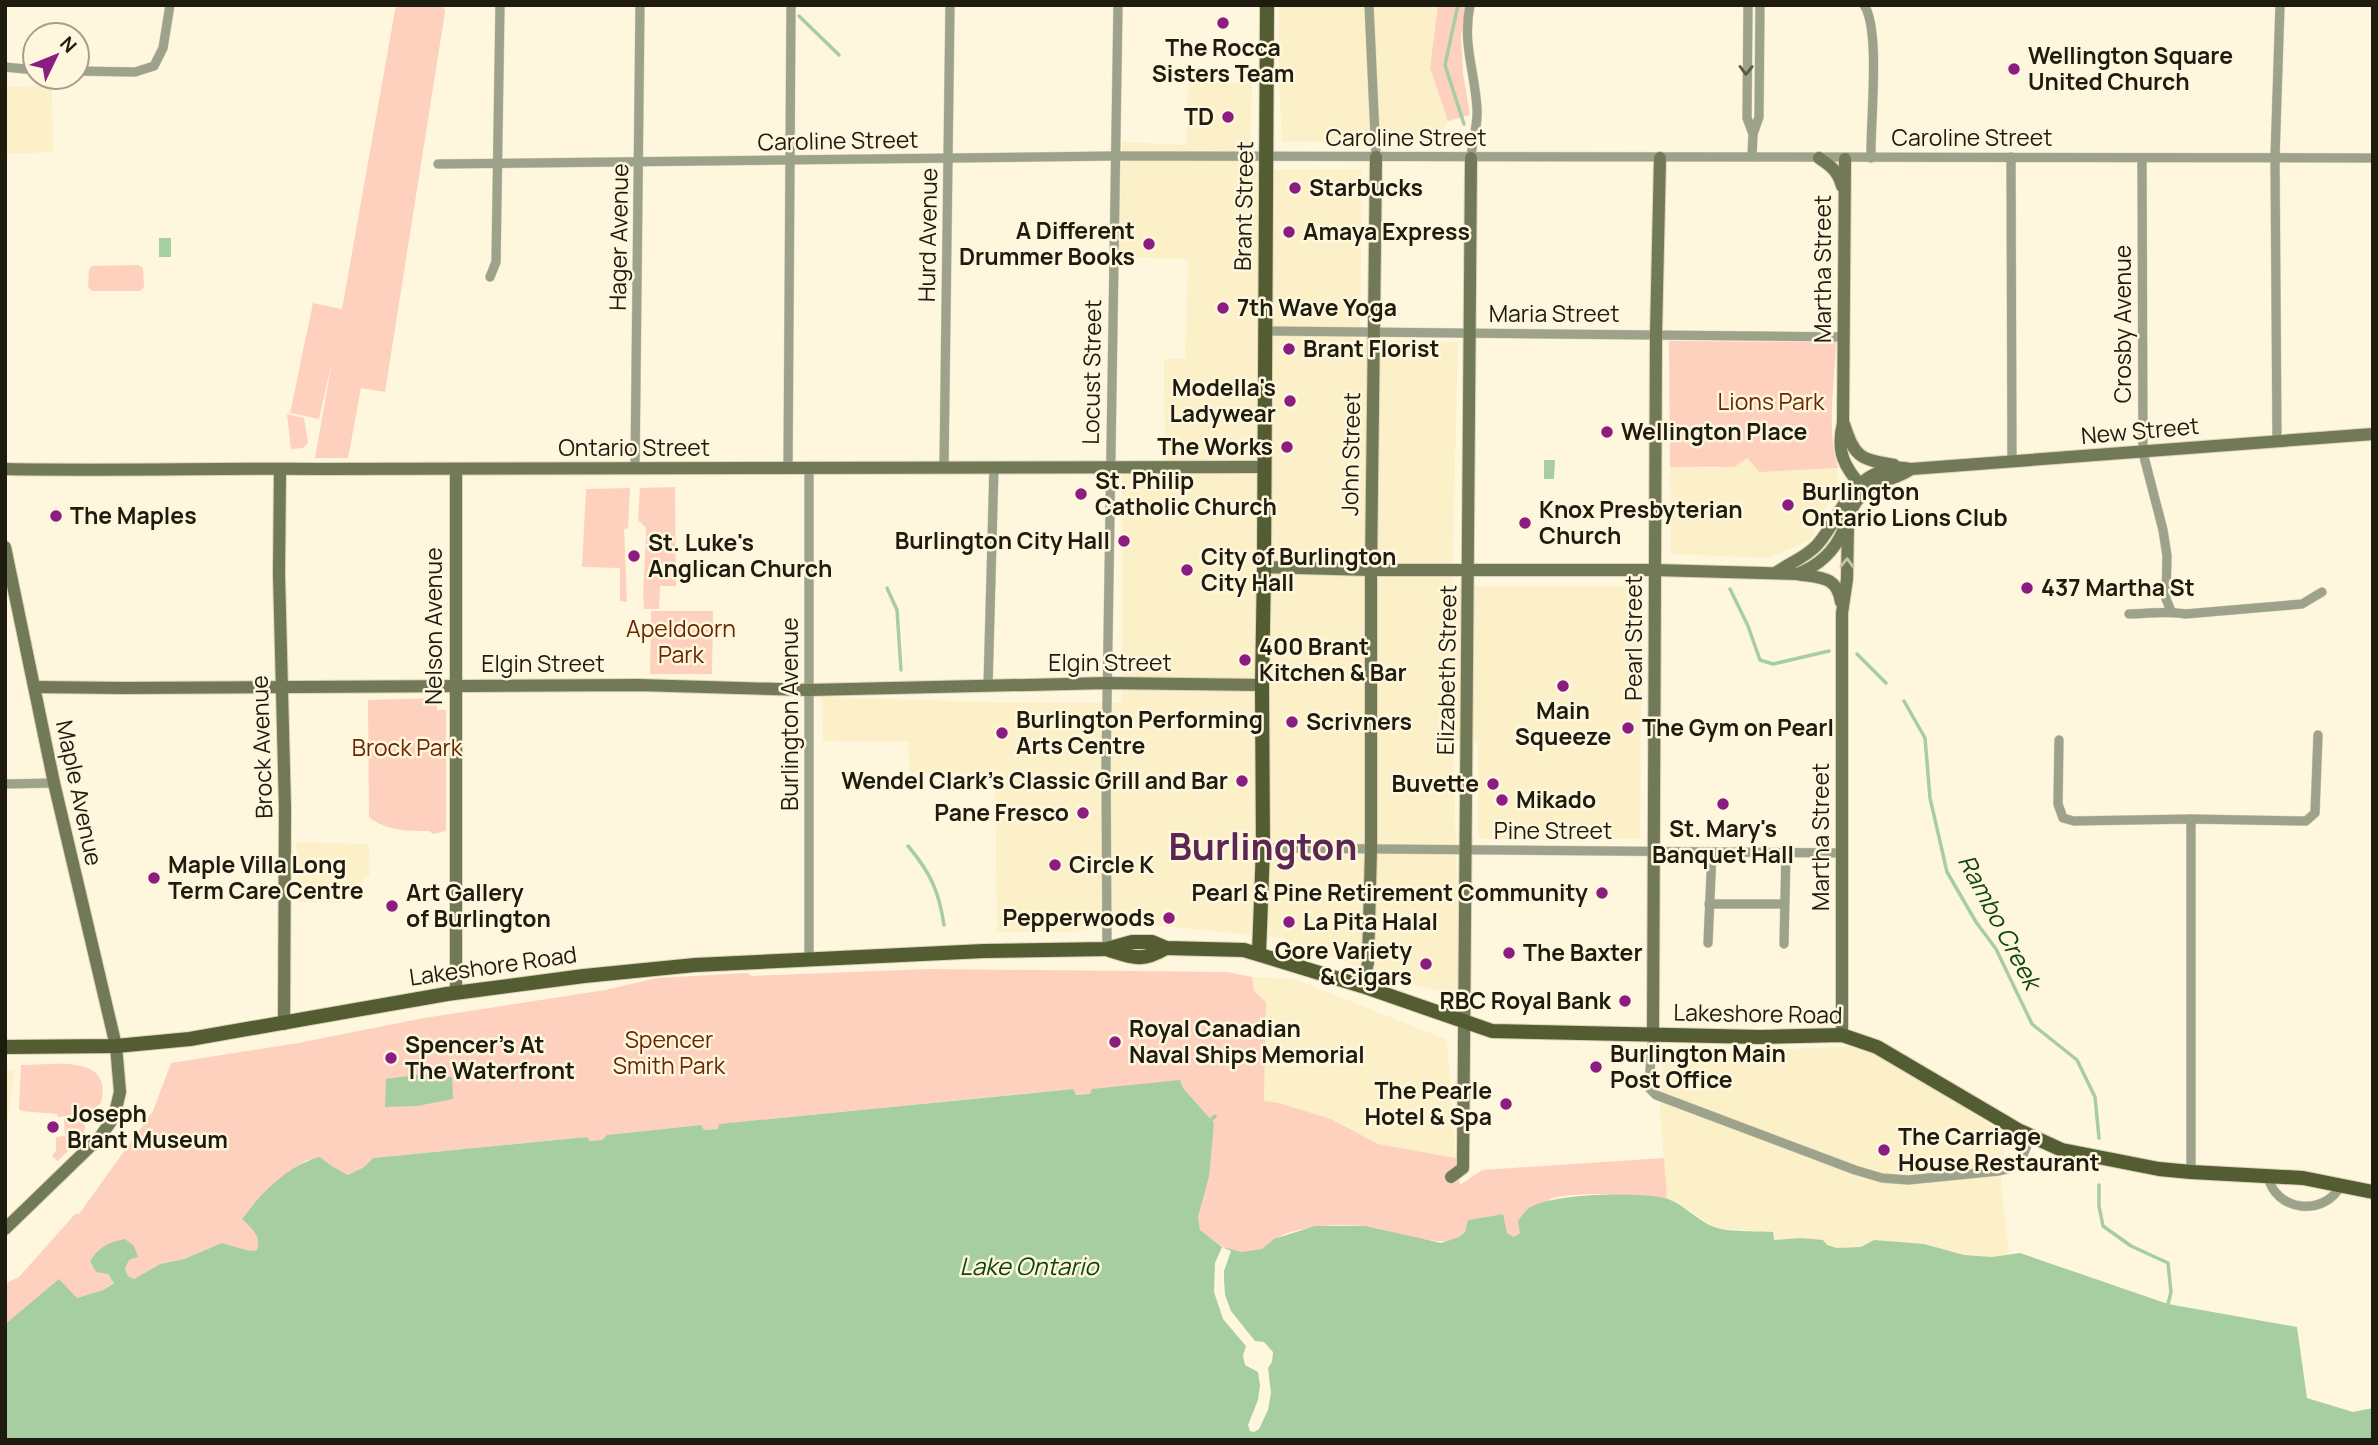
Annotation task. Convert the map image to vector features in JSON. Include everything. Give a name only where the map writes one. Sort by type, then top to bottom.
[{"type":"main road","name":"Brant Street","points":[[1259,953],[1263,848],[1267,5]]},
{"type":"main road","name":"Lakeshore Road","points":[[5,1047],[116,1046],[190,1039],[456,993],[675,967],[993,950],[1107,949],[1132,942],[1152,942],[1166,948],[1232,949],[1259,953],[1492,1031],[1760,1037],[1842,1035],[1877,1047],[2031,1136],[2062,1150],[2159,1169],[2303,1178],[2373,1192]]},
{"type":"street","points":[[91,71],[135,72],[154,66],[163,48],[170,5]]},
{"type":"street","points":[[490,277],[496,262],[500,5]]},
{"type":"street","name":"Hager Avenue","points":[[635,469],[640,162],[639,5]]},
{"type":"street","points":[[788,468],[791,5]]},
{"type":"street","name":"Hurd Avenue","points":[[944,466],[950,5]]},
{"type":"street","name":"Locust Street","points":[[1107,949],[1107,683],[1118,5]]},
{"type":"street","name":"John Street","points":[[1362,986],[1368,963],[1371,849],[1376,157],[1369,5]]},
{"type":"street","points":[[1470,5],[1466,44],[1477,107],[1477,133],[1472,142],[1471,158]]},
{"type":"street","points":[[1748,5],[1747,118],[1753,134]]},
{"type":"street","points":[[1752,157],[1753,134],[1759,117],[1760,5]]},
{"type":"street","points":[[1864,5],[1869,13],[1873,37],[1871,158]]},
{"type":"street","points":[[2277,441],[2275,157],[2280,5]]},
{"type":"street","name":"Caroline Street","points":[[438,164],[1114,156],[2373,158]]},
{"type":"street","points":[[2011,157],[2012,462]]},
{"type":"street","name":"Elizabeth Street","points":[[1451,1177],[1463,1168],[1471,158]]},
{"type":"street","name":"Pearl Street","points":[[1653,1034],[1656,334],[1660,158]]},
{"type":"street","points":[[1819,158],[1833,167],[1840,176],[1844,192]]},
{"type":"street","name":"Martha Street","points":[[1845,159],[1843,423],[1840,436],[1847,469],[1863,487]]},
{"type":"street","name":"Crosby Avenue","points":[[2142,159],[2143,453],[2163,530],[2167,556],[2166,599],[2171,611]]},
{"type":"street","name":"Maria Street","points":[[1265,331],[1844,337]]},
{"type":"street","points":[[1843,423],[1849,443],[1860,457],[1905,468]]},
{"type":"street","name":"New Street","points":[[1863,487],[1881,471],[1905,468],[2143,453],[2373,434]]},
{"type":"street","points":[[988,686],[994,467]]},
{"type":"street","name":"Ontario Street","points":[[5,469],[1264,467]]},
{"type":"street","name":"Burlington Avenue","points":[[809,469],[809,959]]},
{"type":"street","name":"Brock Avenue","points":[[280,470],[281,686],[285,808],[284,1024]]},
{"type":"street","name":"Nelson Avenue","points":[[456,470],[456,993]]},
{"type":"street","points":[[1777,572],[1814,548],[1850,492],[1863,487]]},
{"type":"street","points":[[1797,574],[1815,565],[1828,554],[1839,538],[1863,487]]},
{"type":"street","name":"Martha Street","points":[[1842,1035],[1842,613],[1847,579],[1850,513]]},
{"type":"street","name":"Maple Avenue","points":[[5,547],[54,783],[116,1046]]},
{"type":"street","points":[[1265,567],[1777,572],[1825,579],[1835,584],[1839,591],[1842,613]]},
{"type":"street","points":[[2129,614],[2171,611],[2185,614],[2302,604],[2322,592]]},
{"type":"street","name":"Elgin Street","points":[[35,687],[638,685],[809,690],[1107,683],[1262,685]]},
{"type":"street","points":[[2059,740],[2058,804],[2063,818],[2074,821],[2306,821],[2315,813],[2316,806],[2318,735]]},
{"type":"street","points":[[5,784],[54,783]]},
{"type":"street","points":[[2190,1172],[2191,819]]},
{"type":"street","name":"Pine Street","points":[[1263,848],[1842,853]]},
{"type":"street","points":[[1708,943],[1712,852]]},
{"type":"street","points":[[1784,944],[1786,852]]},
{"type":"street","points":[[1709,904],[1784,904]]},
{"type":"street","points":[[1653,1034],[1649,1083],[1650,1089],[1656,1095],[1882,1178],[1922,1180],[2011,1168],[2021,1160],[2031,1136]]},
{"type":"street","points":[[5,1229],[108,1128],[114,1117],[120,1092],[116,1046]]},
{"type":"street","points":[[2268,1176],[2270,1186],[2279,1197],[2298,1205],[2319,1205],[2330,1200],[2341,1185]]},
{"type":"shaded area","points":[[1279,5],[1438,5],[1430,68],[1448,121],[1437,141],[1282,142]]},
{"type":"shaded area","points":[[1188,82],[1252,83],[1250,170],[1362,169],[1360,342],[1458,342],[1452,586],[1642,586],[1640,839],[1481,839],[1478,833],[1478,743],[1453,738],[1460,998],[1380,975],[1281,938],[1125,922],[1070,932],[997,932],[995,774],[910,773],[908,742],[823,741],[822,697],[1122,703],[1122,475],[1165,473],[1164,359],[1185,358],[1188,259],[1119,257],[1122,142],[1186,145]]},
{"type":"shaded area","points":[[21,86],[21,91],[52,91],[53,152],[5,154],[5,87]]},
{"type":"shaded area","points":[[1748,458],[1761,472],[1838,468],[1837,487],[1809,541],[1768,558],[1671,554],[1670,467],[1717,468]]},
{"type":"shaded area","points":[[296,842],[369,844],[370,874],[341,903],[298,902]]},
{"type":"shaded area","points":[[1252,977],[1295,979],[1447,1040],[1456,1158],[1378,1144],[1331,1119],[1264,1101],[1266,1002],[1254,991]]},
{"type":"shaded area","points":[[1850,1047],[1885,1057],[2006,1135],[2001,1182],[2009,1254],[1992,1257],[1964,1255],[1924,1244],[1874,1240],[1861,1247],[1837,1248],[1827,1245],[1823,1240],[1774,1240],[1773,1232],[1714,1228],[1691,1211],[1667,1199],[1660,1112],[1663,1053]]},
{"type":"shaded area","points":[[5,1070],[15,1070],[5,1135]]},
{"type":"green space","points":[[396,5],[443,5],[445,12],[385,392],[361,388],[348,458],[315,458],[332,362],[319,419],[290,413],[313,303],[342,309]]},
{"type":"green space","points":[[1438,5],[1469,5],[1461,35],[1463,73],[1470,115],[1448,121],[1430,68]]},
{"type":"green space","points":[[139,265],[143,268],[144,287],[140,291],[92,291],[88,287],[89,270],[92,266]]},
{"type":"green space","name":"Lions Park","points":[[1669,341],[1836,342],[1832,438],[1838,468],[1760,472],[1747,458],[1734,467],[1670,467]]},
{"type":"green space","points":[[287,414],[304,418],[308,443],[303,448],[291,449]]},
{"type":"green space","points":[[675,487],[676,586],[660,586],[659,609],[644,609],[646,528],[638,520],[640,488]]},
{"type":"green space","points":[[630,488],[628,528],[624,529],[627,602],[620,601],[620,568],[582,567],[586,489]]},
{"type":"green space","name":"Apeldoorn Park","points":[[651,611],[713,611],[712,674],[650,674]]},
{"type":"green space","name":"Brock Park","points":[[436,698],[437,710],[446,710],[446,831],[433,834],[429,831],[390,828],[375,822],[369,817],[368,700]]},
{"type":"green space","name":"Spencer Smith Park","points":[[930,969],[1227,972],[1252,977],[1254,991],[1266,1002],[1264,1101],[1331,1119],[1378,1144],[1456,1158],[1460,1185],[1482,1170],[1664,1158],[1667,1199],[1605,1194],[1556,1198],[1542,1205],[1514,1238],[1507,1233],[1502,1214],[1468,1220],[1465,1231],[1458,1238],[1447,1241],[1433,1241],[1364,1226],[1334,1225],[1294,1231],[1263,1249],[1237,1252],[1222,1246],[1200,1231],[1198,1217],[1214,1123],[1183,1088],[1076,1095],[1072,1089],[720,1124],[719,1129],[703,1130],[701,1125],[607,1135],[602,1140],[590,1141],[587,1137],[373,1158],[364,1167],[348,1175],[330,1165],[307,1160],[272,1186],[242,1219],[257,1236],[257,1250],[250,1251],[222,1243],[184,1259],[160,1264],[134,1279],[128,1276],[125,1269],[128,1263],[104,1270],[114,1282],[103,1290],[77,1298],[59,1280],[5,1337],[5,1287],[8,1282],[19,1277],[75,1214],[79,1214],[153,1111],[171,1063],[298,1043],[424,1018],[605,990],[657,978]]},
{"type":"green space","points":[[64,1064],[90,1069],[98,1076],[103,1087],[101,1103],[87,1113],[58,1117],[57,1114],[22,1111],[19,1109],[21,1065]]},
{"type":"green space","points":[[86,1116],[84,1135],[58,1161],[52,1156],[56,1151],[56,1137],[65,1136],[64,1119]]},
{"type":"water","points":[[159,238],[171,238],[171,257],[159,257]]},
{"type":"water","points":[[1544,460],[1555,460],[1554,479],[1544,479]]},
{"type":"water","points":[[430,1073],[433,1081],[436,1081],[439,1075],[452,1077],[453,1099],[417,1106],[385,1107],[386,1079]]},
{"type":"water","name":"Lake Ontario","points":[[1180,1080],[1183,1088],[1214,1123],[1209,1176],[1198,1217],[1200,1230],[1222,1247],[1242,1252],[1262,1249],[1274,1239],[1315,1226],[1366,1226],[1441,1243],[1465,1232],[1468,1220],[1503,1214],[1507,1233],[1514,1237],[1520,1233],[1518,1221],[1529,1208],[1540,1203],[1576,1196],[1619,1194],[1668,1199],[1719,1229],[1773,1232],[1774,1240],[1823,1240],[1827,1245],[1837,1248],[1861,1247],[1874,1240],[1924,1244],[1964,1255],[1992,1257],[2020,1253],[2168,1304],[2297,1327],[2307,1398],[2353,1412],[2373,1408],[2373,1440],[5,1440],[5,1325],[9,1321],[59,1279],[77,1298],[103,1290],[114,1283],[108,1274],[96,1272],[90,1261],[101,1249],[119,1240],[125,1239],[134,1246],[138,1257],[129,1260],[125,1269],[128,1276],[134,1279],[160,1264],[184,1259],[222,1243],[250,1251],[257,1250],[257,1236],[242,1219],[258,1199],[286,1173],[320,1157],[348,1175],[364,1167],[373,1158],[587,1137],[590,1141],[602,1140],[607,1135],[701,1125],[704,1130],[718,1129],[719,1124],[1073,1089],[1076,1095],[1090,1094],[1092,1089]]},
{"type":"pier","points":[[1222,1247],[1231,1251],[1224,1271],[1224,1280],[1225,1295],[1231,1311],[1255,1341],[1264,1342],[1273,1352],[1268,1368],[1271,1393],[1268,1410],[1259,1429],[1254,1432],[1250,1431],[1248,1425],[1258,1400],[1258,1372],[1245,1365],[1243,1356],[1246,1346],[1223,1319],[1214,1292],[1215,1263]]},
{"type":"waterway","name":"Rambo Creek","points":[[1458,5],[1445,65],[1464,124]]},
{"type":"waterway","points":[[799,16],[839,55]]},
{"type":"waterway","points":[[887,588],[897,610],[901,670]]},
{"type":"waterway","name":"Rambo Creek","points":[[1730,589],[1748,626],[1760,660],[1773,664],[1829,651]]},
{"type":"waterway","name":"Rambo Creek","points":[[1857,654],[1886,683]]},
{"type":"waterway","name":"Rambo Creek","points":[[1904,701],[1925,738],[1930,798],[1947,872],[1976,922],[1996,949],[2032,1024],[2077,1060],[2095,1097],[2099,1138]]},
{"type":"waterway","points":[[908,846],[932,882],[944,925]]},
{"type":"waterway","points":[[1211,1120],[1215,1116]]},
{"type":"waterway","points":[[2099,1185],[2103,1226],[2131,1246],[2168,1263],[2171,1292],[2168,1304]]},
{"type":"place","name":"The Rocca Sisters Team","points":[[1223,23]]},
{"type":"place","name":"Wellington Square United Church","points":[[2014,69]]},
{"type":"place","name":"TD","points":[[1228,117]]},
{"type":"place","name":"Starbucks","points":[[1295,188]]},
{"type":"place","name":"Amaya Express","points":[[1289,232]]},
{"type":"place","name":"A Different Drummer Books","points":[[1149,244]]},
{"type":"place","name":"7th Wave Yoga","points":[[1223,308]]},
{"type":"place","name":"Brant Florist","points":[[1289,349]]},
{"type":"place","name":"Modella's Ladywear","points":[[1290,401]]},
{"type":"place","name":"Wellington Place","points":[[1607,432]]},
{"type":"place","name":"The Works","points":[[1287,447]]},
{"type":"place","name":"St. Philip Catholic Church","points":[[1081,494]]},
{"type":"place","name":"Burlington Ontario Lions Club","points":[[1788,505]]},
{"type":"place","name":"The Maples","points":[[56,516]]},
{"type":"place","name":"Knox Presbyterian Church","points":[[1525,523]]},
{"type":"place","name":"Burlington City Hall","points":[[1124,541]]},
{"type":"place","name":"St. Luke's Anglican Church","points":[[634,556]]},
{"type":"place","name":"City of Burlington City Hall","points":[[1187,570]]},
{"type":"place","name":"437 Martha St","points":[[2027,588]]},
{"type":"place","name":"400 Brant Kitchen & Bar","points":[[1245,660]]},
{"type":"place","name":"Main Squeeze","points":[[1563,686]]},
{"type":"place","name":"Scrivners","points":[[1292,722]]},
{"type":"place","name":"The Gym on Pearl","points":[[1628,728]]},
{"type":"place","name":"Burlington Performing Arts Centre","points":[[1002,733]]},
{"type":"place","name":"Wendel Clark's Classic Grill and Bar","points":[[1242,781]]},
{"type":"place","name":"Buvette","points":[[1493,784]]},
{"type":"place","name":"Mikado","points":[[1502,800]]},
{"type":"place","name":"St. Mary's Banquet Hall","points":[[1723,804]]},
{"type":"place","name":"Pane Fresco","points":[[1083,813]]},
{"type":"place","name":"Circle K","points":[[1055,865]]},
{"type":"place","name":"Maple Villa Long Term Care Centre","points":[[154,878]]},
{"type":"place","name":"Pearl & Pine Retirement Community","points":[[1602,893]]},
{"type":"place","name":"Art Gallery of Burlington","points":[[392,906]]},
{"type":"place","name":"Pepperwoods","points":[[1169,918]]},
{"type":"place","name":"La Pita Halal","points":[[1289,922]]},
{"type":"place","name":"The Baxter","points":[[1509,953]]},
{"type":"place","name":"Gore Variety & Cigars","points":[[1426,964]]},
{"type":"place","name":"RBC Royal Bank","points":[[1625,1001]]},
{"type":"place","name":"Royal Canadian Naval Ships Memorial","points":[[1115,1042]]},
{"type":"place","name":"Spencer's At The Waterfront","points":[[391,1058]]},
{"type":"place","name":"Burlington Main Post Office","points":[[1596,1067]]},
{"type":"place","name":"The Pearle Hotel & Spa","points":[[1506,1104]]},
{"type":"place","name":"Joseph Brant Museum","points":[[53,1127]]},
{"type":"place","name":"The Carriage House Restaurant","points":[[1884,1150]]},
{"type":"district","name":"Burlington","points":[[1263,847]]}]
